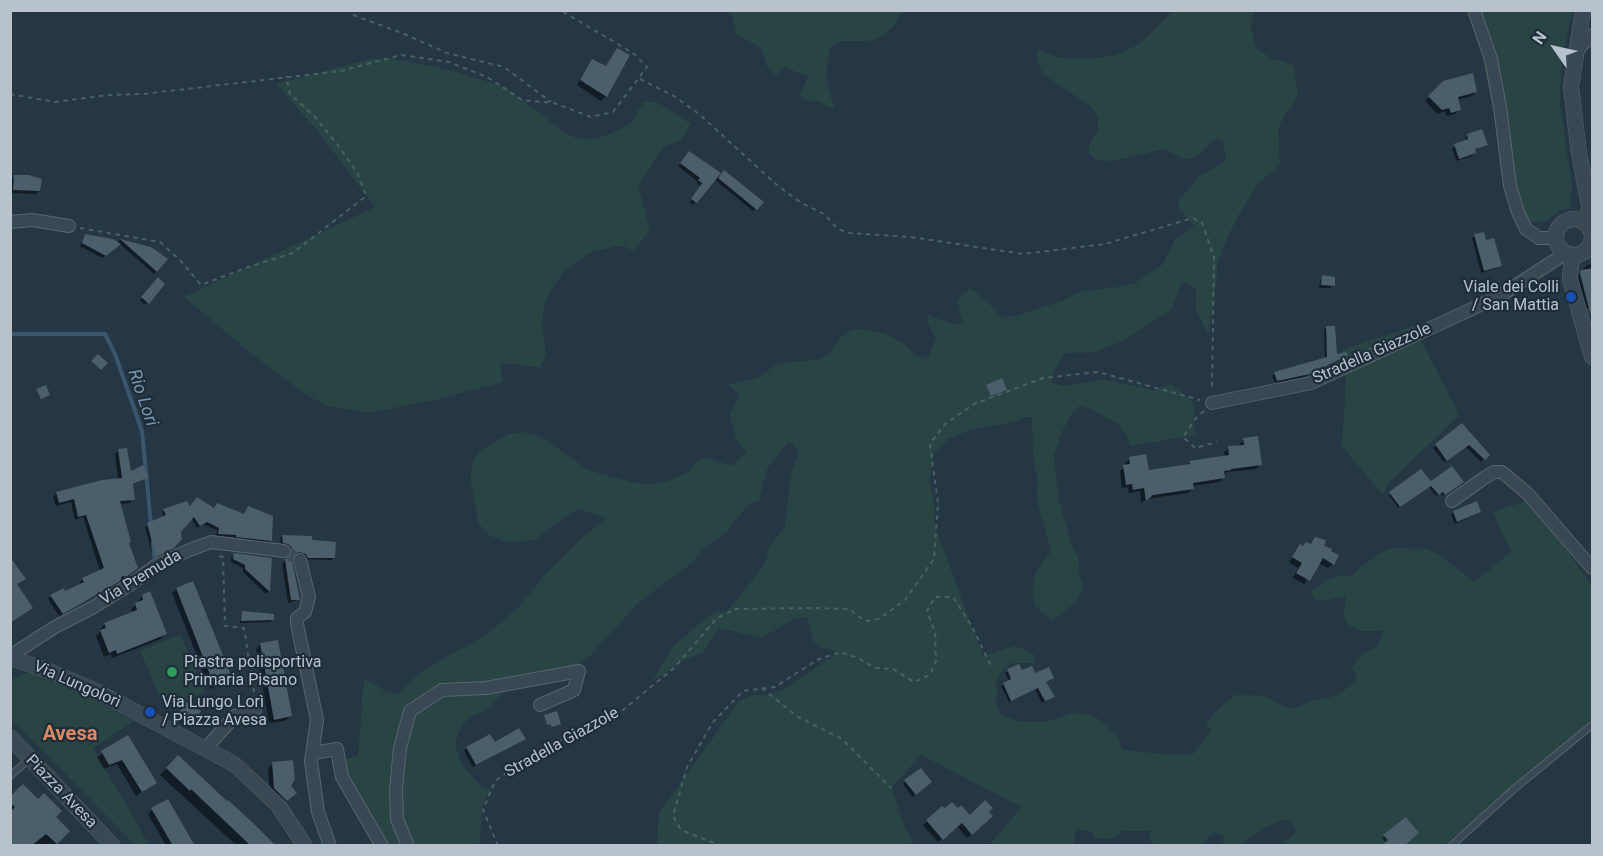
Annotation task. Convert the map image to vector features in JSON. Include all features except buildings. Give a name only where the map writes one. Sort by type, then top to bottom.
[{"type":"street","points":[[1474,10],[1491,59],[1510,186],[1518,212],[1526,230],[1539,238],[1556,238]]},
{"type":"street","points":[[1583,10],[1571,87],[1579,153],[1589,206],[1587,224],[1592,236],[1591,247],[1579,254],[1569,254],[1558,244],[1556,238],[1563,223],[1575,219],[1587,224]]},
{"type":"street","points":[[1577,50],[1593,35]]},
{"type":"street","points":[[10,222],[32,220],[69,226]]},
{"type":"street","points":[[1569,254],[1570,279],[1593,357]]},
{"type":"street","name":"Stradella Giazzole","points":[[1212,403],[1311,383],[1498,297],[1569,254]]},
{"type":"street","points":[[1452,501],[1494,472],[1502,472],[1528,494],[1593,568]]},
{"type":"street","name":"Via Premuda","points":[[10,657],[55,627],[112,596],[155,566],[187,550],[211,543],[284,551]]},
{"type":"street","points":[[300,560],[309,597],[305,612],[297,618],[297,624],[317,720],[311,761],[318,812],[330,846]]},
{"type":"street","name":"Via Lungolorì","points":[[10,657],[98,692],[234,764],[278,805],[305,846]]},
{"type":"street","points":[[408,846],[397,819],[396,790],[400,748],[410,711],[442,690],[486,688],[579,671],[574,690],[540,705]]},
{"type":"street","points":[[206,748],[235,716],[255,710]]},
{"type":"street","name":"Piazza Avesa","points":[[10,737],[113,846]]},
{"type":"street","points":[[312,753],[337,749],[342,777],[382,846]]},
{"type":"lane","points":[[1451,846],[1514,789],[1593,725]]},
{"type":"lane","points":[[10,776],[30,759]]},
{"type":"path","points":[[353,15],[447,53],[504,67],[554,103],[591,117],[613,112],[647,68],[633,53],[560,10]]},
{"type":"path","points":[[10,94],[55,102],[108,95],[226,86],[286,76],[341,71],[401,55],[449,62],[487,77],[522,100],[554,103]]},
{"type":"path","points":[[69,226],[160,242],[180,260],[201,285],[293,252],[366,196],[357,172],[337,144],[315,117],[290,94],[286,76]]},
{"type":"path","points":[[639,79],[674,96],[699,114],[778,186],[800,202],[824,214],[838,229],[849,233],[911,237],[1023,254],[1105,244],[1192,218],[1202,223],[1214,257],[1212,403],[1195,419],[1183,437],[1195,448],[1217,442]]},
{"type":"path","name":"Stradella Giazzole","points":[[498,846],[483,810],[495,781],[519,764],[569,736],[618,714],[674,668],[717,618],[736,609],[813,608],[849,609],[865,621],[879,619],[905,600],[934,559],[938,503],[930,444],[945,424],[974,404],[1043,378],[1098,372],[1212,403]]},
{"type":"path","points":[[215,555],[223,557],[225,626],[244,628],[255,694],[255,710]]},
{"type":"path","points":[[722,846],[680,828],[673,816],[674,807],[687,767],[713,722],[743,691],[774,687],[817,660],[840,652],[858,658],[874,668],[893,669],[914,682],[930,675],[936,661],[935,632],[927,611],[935,597],[953,597],[971,625],[993,668]]},
{"type":"path","points":[[762,688],[798,717],[842,739],[891,788]]},
{"type":"green space","points":[[725,11],[906,11],[899,15],[896,23],[882,37],[868,41],[840,41],[830,48],[827,71],[828,89],[835,109],[817,101],[808,101],[800,95],[808,77],[784,67],[775,76],[768,69],[761,48],[736,34],[732,16]]},
{"type":"green space","points":[[1173,11],[1254,11],[1251,26],[1256,48],[1272,59],[1294,65],[1298,96],[1278,129],[1280,165],[1258,183],[1223,247],[1218,264],[1208,334],[1196,310],[1196,290],[1189,284],[1181,282],[1172,309],[1123,341],[1095,352],[1065,353],[1052,375],[1052,383],[1064,386],[1103,379],[1153,390],[1171,384],[1193,402],[1196,435],[1130,446],[1127,436],[1118,424],[1092,409],[1079,406],[1071,415],[1054,455],[1058,495],[1071,544],[1078,557],[1084,589],[1074,604],[1052,621],[1036,607],[1032,593],[1035,574],[1051,551],[1036,497],[1038,482],[1033,456],[1032,417],[972,429],[948,439],[934,454],[930,480],[935,510],[934,524],[983,656],[1015,646],[1033,653],[1035,663],[1012,663],[995,681],[998,691],[995,703],[1001,715],[1021,722],[1045,722],[1074,713],[1093,715],[1116,734],[1123,750],[1173,755],[1193,754],[1211,731],[1206,723],[1221,706],[1236,695],[1264,696],[1285,707],[1298,708],[1308,702],[1338,695],[1357,680],[1355,672],[1350,669],[1362,654],[1378,646],[1383,631],[1360,631],[1347,624],[1344,615],[1346,596],[1329,600],[1315,599],[1311,592],[1327,580],[1341,575],[1352,576],[1380,553],[1393,548],[1425,549],[1440,555],[1474,582],[1511,552],[1493,512],[1532,499],[1592,586],[1592,723],[1444,845],[1283,845],[1297,831],[1292,823],[1285,819],[1265,827],[1241,845],[1223,845],[1223,836],[1215,832],[1200,845],[1154,846],[1150,839],[1150,831],[1123,831],[1113,838],[1105,839],[1094,838],[1093,832],[1077,829],[1073,845],[989,845],[1022,807],[921,755],[892,788],[903,823],[914,845],[657,845],[659,813],[739,701],[754,695],[769,695],[786,688],[839,652],[822,648],[814,642],[807,617],[794,619],[761,638],[719,628],[703,652],[680,662],[652,681],[673,646],[707,617],[715,612],[727,611],[766,562],[769,547],[785,527],[791,474],[799,452],[790,441],[768,467],[759,500],[748,505],[726,532],[704,549],[692,563],[639,602],[592,654],[575,667],[526,681],[500,695],[486,711],[470,716],[461,728],[455,743],[461,764],[482,787],[492,789],[484,802],[479,845],[376,845],[331,763],[358,756],[364,678],[385,691],[396,694],[424,670],[484,636],[518,608],[546,573],[584,536],[607,518],[579,509],[535,540],[507,542],[490,536],[478,523],[470,477],[474,459],[481,450],[509,434],[523,432],[542,437],[588,470],[634,483],[652,484],[668,481],[686,474],[698,460],[708,458],[732,466],[746,452],[735,439],[730,414],[740,394],[728,385],[757,378],[779,363],[815,360],[828,356],[841,337],[852,330],[865,329],[885,334],[903,343],[916,356],[928,357],[936,338],[927,322],[928,315],[953,324],[963,322],[957,300],[970,288],[987,301],[1001,317],[1015,316],[1063,301],[1078,292],[1135,283],[1163,264],[1175,240],[1194,226],[1178,207],[1179,200],[1199,176],[1217,167],[1226,159],[1223,140],[1214,139],[1201,153],[1191,159],[1184,159],[1164,149],[1118,160],[1104,161],[1094,158],[1089,153],[1089,145],[1098,129],[1098,117],[1090,106],[1044,75],[1039,67],[1037,50],[1061,58],[1092,59],[1115,55],[1138,45]]},
{"type":"green space","points":[[1469,11],[1572,11],[1561,67],[1560,103],[1572,187],[1570,208],[1559,211],[1547,221],[1516,222],[1479,42]]},
{"type":"green space","points":[[390,58],[446,69],[506,87],[565,133],[579,139],[595,139],[631,123],[644,101],[659,103],[691,124],[681,140],[663,147],[641,181],[639,188],[650,230],[633,251],[625,246],[616,246],[589,253],[565,271],[551,290],[544,306],[542,321],[546,356],[540,367],[500,363],[503,382],[436,400],[367,413],[328,406],[305,394],[248,351],[184,297],[375,207],[316,129],[276,84],[370,59]]},
{"type":"green space","points":[[1414,326],[1459,415],[1389,483],[1383,495],[1342,446],[1346,378],[1341,350]]},
{"type":"green space","name":"Piastra polisportiva Primaria Pisano","points":[[180,634],[205,692],[165,709],[140,651]]},
{"type":"green space","points":[[37,669],[134,721],[93,748],[149,845],[135,845],[11,719],[10,679]]},
{"type":"waterway","name":"Rio Lori","points":[[10,334],[105,334],[115,354],[142,431],[151,525]]},
{"type":"waterway","name":"Rio Lori","points":[[153,542],[155,564]]},
{"type":"tunnel","points":[[284,551],[300,560]]},
{"type":"place","name":"Viale dei Colli / San Mattia","points":[[1571,297]]},
{"type":"place","name":"Piastra polisportiva Primaria Pisano","points":[[172,672]]},
{"type":"place","name":"Via Lungo Lorì / Piazza Avesa","points":[[150,712]]},
{"type":"district","name":"Avesa","points":[[70,735]]}]
